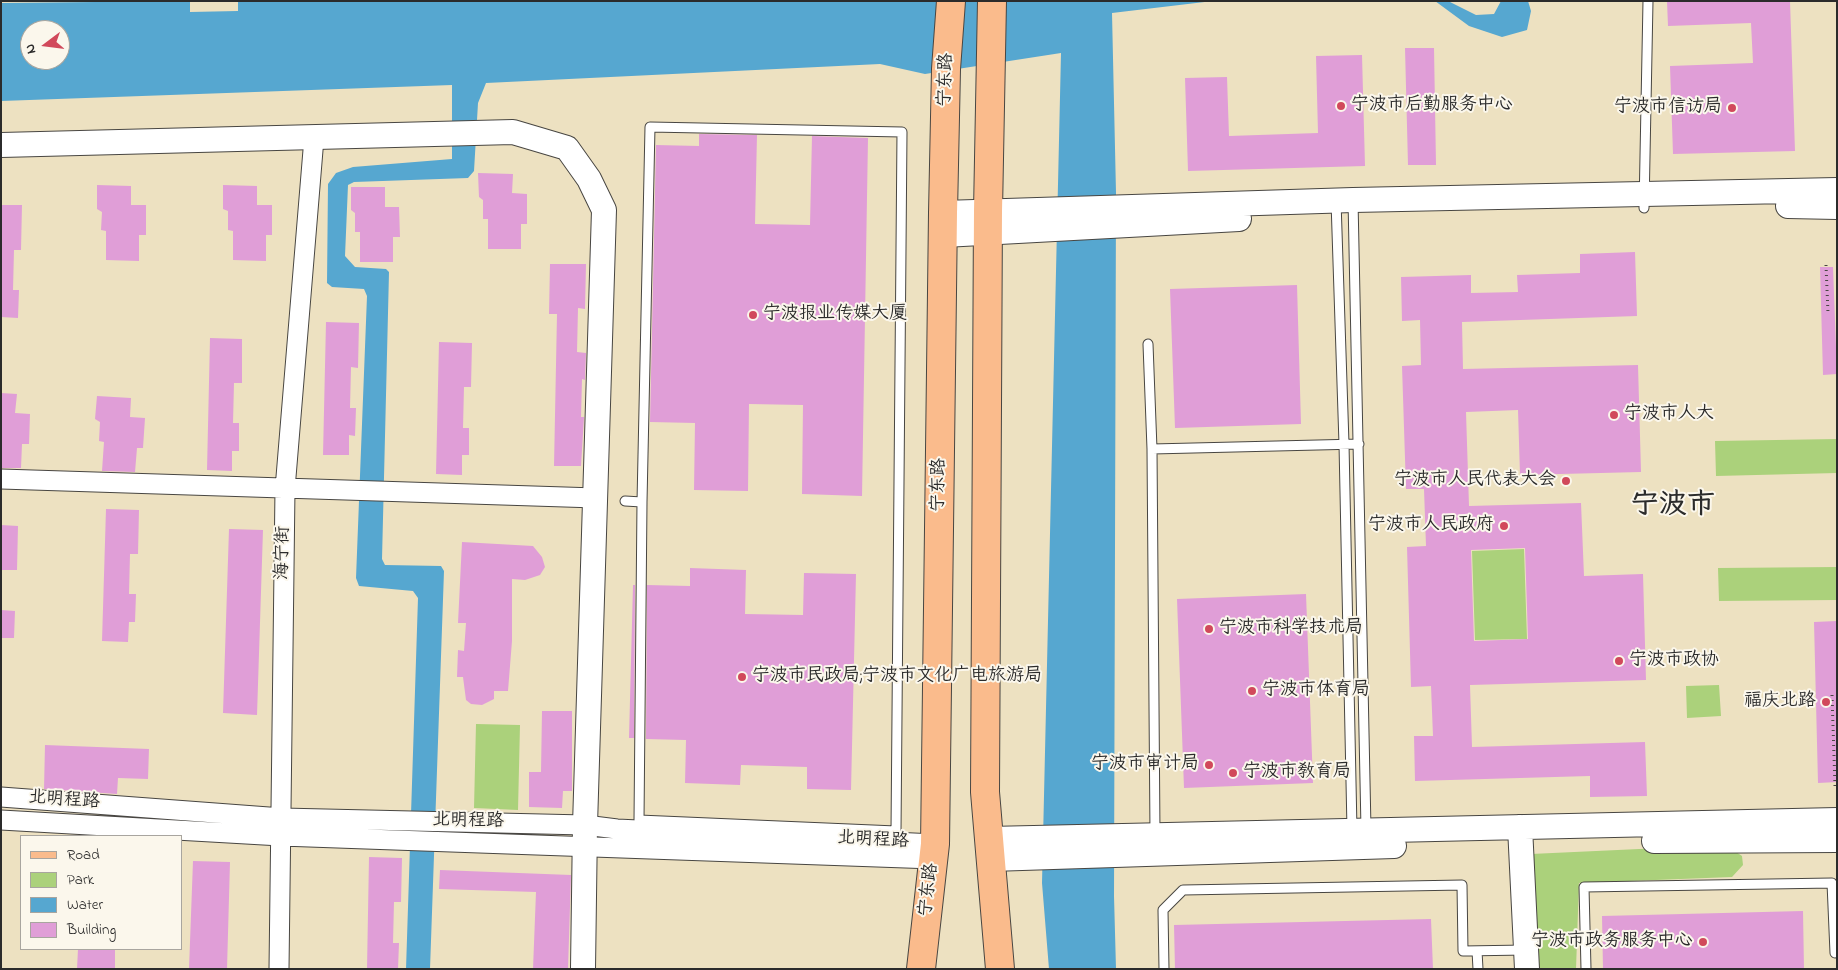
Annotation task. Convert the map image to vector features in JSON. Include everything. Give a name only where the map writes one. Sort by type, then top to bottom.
[{"type":"main road","name":"宁东路","points":[[921,969],[934,852],[946,69],[952,1]]},
{"type":"main road","points":[[992,1],[985,782],[1000,969]]},
{"type":"street","points":[[1,145],[513,132],[567,148],[589,178],[604,210],[585,835],[584,969]]},
{"type":"street","name":"海宁街","points":[[279,969],[285,489],[314,138]]},
{"type":"street","points":[[944,224],[1345,207],[1645,201],[1837,190]]},
{"type":"street","points":[[1645,201],[1837,207]]},
{"type":"street","points":[[1,479],[596,498]]},
{"type":"street","name":"北明程路","points":[[1,797],[281,827]]},
{"type":"street","name":"北明程路","points":[[1,820],[585,835],[617,829],[934,852]]},
{"type":"street","points":[[990,849],[1515,835],[1837,820]]},
{"type":"street","points":[[990,849],[1155,834],[1360,839]]},
{"type":"street","points":[[1515,835],[1837,840]]},
{"type":"street","points":[[1515,835],[1520,960]]},
{"type":"lane","points":[[1645,201],[1648,1]]},
{"type":"lane","points":[[650,128],[902,132],[896,831],[639,820],[642,502],[650,128]]},
{"type":"lane","points":[[1345,207],[1359,444],[1360,839]]},
{"type":"lane","points":[[1345,207],[1344,444],[1360,839]]},
{"type":"lane","points":[[1148,344],[1152,449],[1155,834]]},
{"type":"lane","points":[[1152,449],[1359,444]]},
{"type":"lane","points":[[625,501],[642,502]]},
{"type":"lane","points":[[1586,969],[1584,887],[1832,883],[1835,953]]},
{"type":"lane","points":[[1164,969],[1163,910],[1183,890],[1462,885],[1463,951],[1477,951],[1520,960]]},
{"type":"lane","points":[[1477,951],[1478,969]]},
{"type":"path","points":[[1826,265],[1828,313]]},
{"type":"path","points":[[1832,695],[1835,786]]},
{"type":"green space","points":[[1837,439],[1837,473],[1716,476],[1715,441]]},
{"type":"green space","points":[[1524,549],[1527,639],[1475,640],[1472,551]]},
{"type":"green space","points":[[1837,567],[1837,600],[1719,601],[1718,568]]},
{"type":"green space","points":[[1719,685],[1721,716],[1687,718],[1686,686]]},
{"type":"green space","points":[[476,724],[520,725],[518,810],[474,808]]},
{"type":"green space","points":[[1726,845],[1742,856],[1743,865],[1732,877],[1579,883],[1576,969],[1532,969],[1531,854]]},
{"type":"water","points":[[190,1],[190,12],[238,11],[238,2],[246,1],[1213,1],[1112,13],[1116,193],[1114,896],[1116,969],[1049,969],[1042,883],[1061,53],[925,74],[880,64],[486,83],[478,103],[474,171],[468,178],[354,182],[348,185],[345,256],[355,267],[386,269],[389,272],[382,559],[385,565],[441,566],[444,571],[430,969],[406,969],[418,598],[413,591],[359,586],[356,578],[367,296],[364,289],[332,287],[327,283],[328,184],[336,173],[353,167],[452,159],[452,85],[1,101],[1,3]]},
{"type":"water","points":[[1435,1],[1448,1],[1476,15],[1494,14],[1501,1],[1528,1],[1531,11],[1527,30],[1502,37],[1469,26]]},
{"type":"building","name":"宁波市信访局","points":[[1667,1],[1790,1],[1795,151],[1673,154],[1670,66],[1753,63],[1751,23],[1668,26]]},
{"type":"building","points":[[1405,48],[1434,48],[1436,165],[1408,165]]},
{"type":"building","name":"宁波市后勤服务中心","points":[[1362,55],[1365,166],[1188,171],[1185,78],[1227,77],[1229,136],[1318,133],[1316,56]]},
{"type":"building","name":"宁波报业传媒大厦","points":[[699,134],[757,135],[755,224],[810,225],[812,136],[868,138],[862,496],[802,494],[803,405],[749,404],[748,491],[694,490],[695,423],[650,422],[656,145],[699,146]]},
{"type":"building","points":[[478,173],[513,174],[512,193],[527,194],[527,224],[521,224],[521,249],[488,249],[488,219],[483,219],[483,200],[479,197]]},
{"type":"building","points":[[97,185],[131,186],[131,205],[146,205],[146,235],[139,235],[139,261],[106,260],[106,231],[101,230],[102,212],[97,209]]},
{"type":"building","points":[[223,185],[257,186],[257,205],[272,205],[272,235],[266,235],[266,261],[233,260],[233,231],[228,230],[228,211],[223,209]]},
{"type":"building","points":[[351,187],[385,187],[385,207],[399,207],[400,237],[393,237],[393,262],[360,262],[360,232],[355,232],[355,213],[351,210]]},
{"type":"building","points":[[1,205],[22,205],[21,250],[14,250],[13,290],[19,290],[18,318],[1,317]]},
{"type":"building","name":"宁波市人民政府","points":[[1635,252],[1637,316],[1462,322],[1463,369],[1638,365],[1641,472],[1520,475],[1518,410],[1466,412],[1469,506],[1581,503],[1584,576],[1643,574],[1646,680],[1470,685],[1472,747],[1645,742],[1647,796],[1590,797],[1590,776],[1415,781],[1414,736],[1433,736],[1431,686],[1411,687],[1407,547],[1426,546],[1424,489],[1406,489],[1402,366],[1421,365],[1420,320],[1402,321],[1401,277],[1471,275],[1471,293],[1518,292],[1517,275],[1580,273],[1580,254]],"holes":[[[1525,548],[1528,639],[1474,641],[1471,550]]]},
{"type":"building","points":[[550,264],[586,264],[585,309],[578,308],[577,352],[586,353],[585,380],[582,379],[581,417],[584,417],[581,466],[554,466],[557,314],[549,314]]},
{"type":"building","points":[[1820,267],[1833,267],[1837,374],[1823,375]]},
{"type":"building","points":[[1297,285],[1301,424],[1175,428],[1170,289]]},
{"type":"building","points":[[326,322],[359,323],[358,368],[351,367],[350,408],[356,408],[355,436],[349,435],[349,455],[323,455]]},
{"type":"building","points":[[210,338],[242,339],[242,383],[234,383],[233,423],[239,423],[239,451],[232,451],[232,471],[207,470]]},
{"type":"building","points":[[439,342],[472,343],[471,387],[464,387],[463,428],[469,428],[469,455],[462,455],[462,475],[436,474]]},
{"type":"building","points":[[1,393],[17,394],[15,413],[30,414],[29,444],[22,444],[21,468],[1,468]]},
{"type":"building","points":[[97,396],[131,398],[130,417],[145,418],[143,448],[137,448],[135,472],[102,471],[104,442],[99,441],[100,422],[95,419]]},
{"type":"building","points":[[106,509],[139,510],[138,554],[130,554],[129,594],[136,594],[135,622],[129,622],[128,642],[102,641]]},
{"type":"building","points":[[1,525],[18,526],[17,570],[1,570]]},
{"type":"building","points":[[229,529],[263,530],[257,715],[223,713]]},
{"type":"building","points":[[462,542],[533,546],[542,557],[545,567],[540,575],[525,580],[512,579],[512,641],[508,691],[494,691],[494,699],[482,705],[471,704],[466,700],[463,677],[457,677],[458,650],[464,651],[466,623],[458,623]]},
{"type":"building","name":"宁波市民政局;宁波市文化广电旅游局","points":[[690,568],[746,570],[745,614],[803,615],[804,573],[856,574],[851,790],[807,789],[807,767],[741,765],[740,785],[685,783],[686,740],[646,739],[647,585],[690,586]]},
{"type":"building","points":[[633,585],[635,585],[634,738],[629,738]]},
{"type":"building","points":[[1306,594],[1313,783],[1184,788],[1177,599]]},
{"type":"building","points":[[1,610],[15,611],[14,638],[1,638]]},
{"type":"building","name":"福庆北路","points":[[1837,621],[1837,782],[1818,783],[1814,622]]},
{"type":"building","points":[[542,711],[572,711],[572,791],[563,791],[562,808],[529,807],[529,772],[541,772]]},
{"type":"building","points":[[45,745],[149,749],[148,779],[118,778],[117,794],[44,789]]},
{"type":"building","points":[[369,857],[402,858],[401,902],[394,902],[393,943],[399,943],[398,969],[367,969]]},
{"type":"building","points":[[193,861],[230,862],[227,969],[189,969]]},
{"type":"building","points":[[440,870],[571,875],[568,969],[533,969],[536,892],[439,889]]},
{"type":"building","name":"宁波市政务服务中心","points":[[1803,911],[1804,969],[1603,969],[1602,916]]},
{"type":"building","points":[[1431,919],[1433,969],[1175,969],[1174,925]]},
{"type":"building","points":[[78,950],[115,950],[115,969],[77,969]]},
{"type":"place","name":"宁波市后勤服务中心","points":[[1341,106]]},
{"type":"place","name":"宁波市信访局","points":[[1732,108]]},
{"type":"place","name":"宁波报业传媒大厦","points":[[753,315]]},
{"type":"place","name":"宁波市人大","points":[[1614,415]]},
{"type":"place","name":"宁波市人民代表大会","points":[[1566,481]]},
{"type":"place","name":"宁波市人民政府","points":[[1504,526]]},
{"type":"place","name":"宁波市科学技术局","points":[[1209,629]]},
{"type":"place","name":"宁波市政协","points":[[1619,661]]},
{"type":"place","name":"宁波市民政局;宁波市文化广电旅游局","points":[[742,677]]},
{"type":"place","name":"宁波市体育局","points":[[1252,691]]},
{"type":"place","name":"福庆北路","points":[[1826,702]]},
{"type":"place","name":"宁波市审计局","points":[[1209,765]]},
{"type":"place","name":"宁波市教育局","points":[[1233,773]]},
{"type":"place","name":"宁波市政务服务中心","points":[[1703,942]]},
{"type":"district","name":"宁波市","points":[[1673,507]]}]
